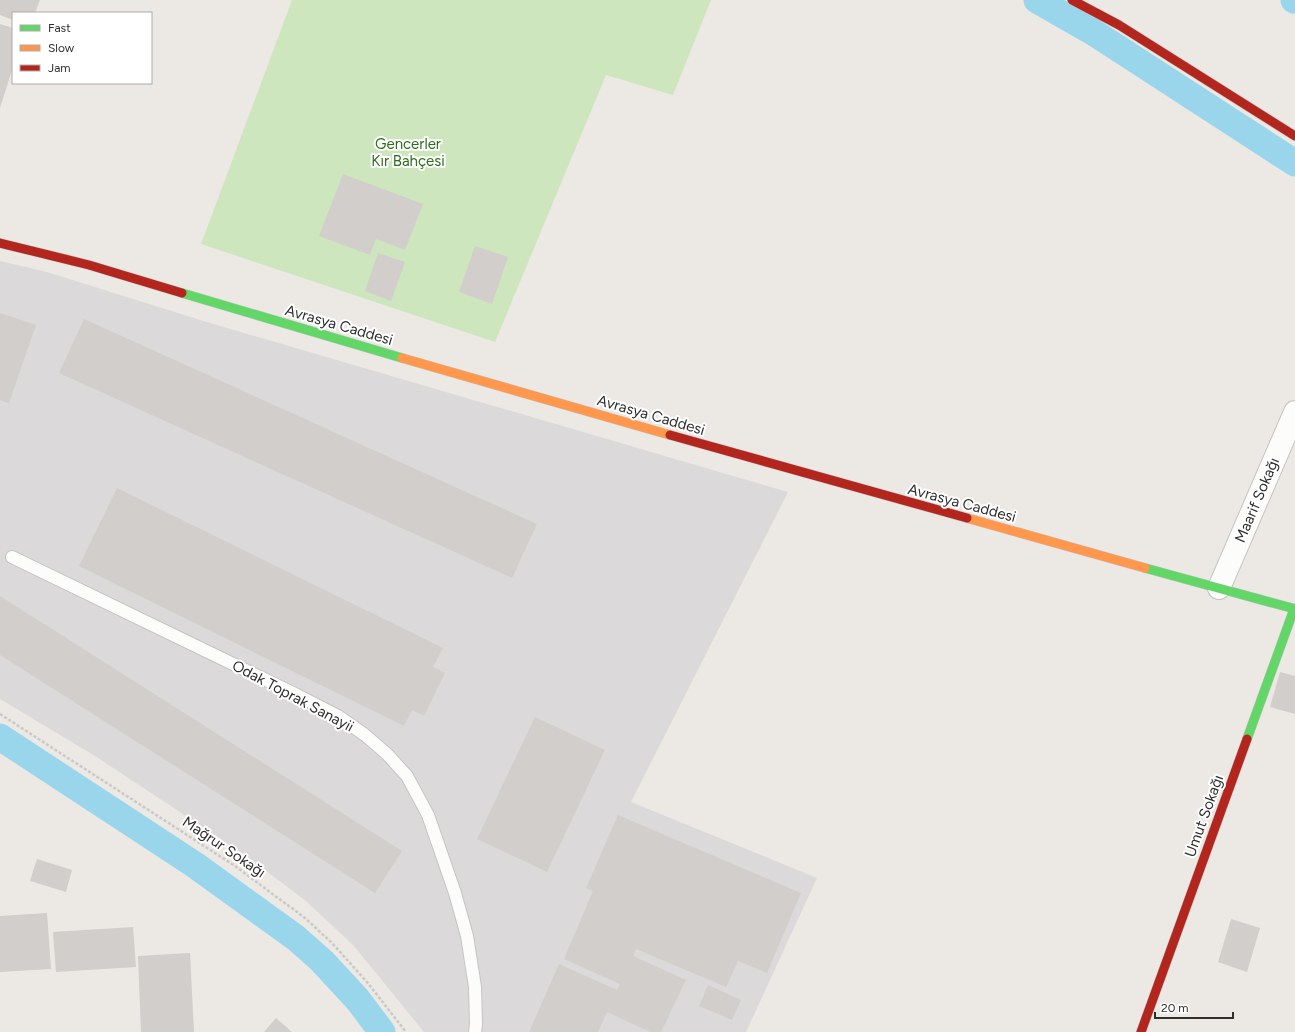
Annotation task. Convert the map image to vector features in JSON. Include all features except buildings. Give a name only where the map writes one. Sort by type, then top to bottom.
[{"type":"street","points":[[1072,0],[1119,25],[1295,136]]},
{"type":"street","name":"Avrasya Caddesi","points":[[0,243],[89,265],[233,309],[778,466],[1294,609]]},
{"type":"street","name":"Maarif Sokağı","points":[[1219,588],[1295,412]]},
{"type":"street","name":"Umut Sokağı","points":[[1141,1032],[1294,609]]},
{"type":"lane","name":"Odak Toprak Sanayii","points":[[12,557],[338,716],[387,754],[407,776],[428,815],[455,893],[467,936],[474,987],[475,1032]]},
{"type":"path","name":"Mağrur Sokağı","points":[[0,714],[235,866],[305,918],[332,942],[362,976],[406,1032]]},
{"type":"shaded area","points":[[0,261],[47,272],[200,320],[788,492],[631,802],[817,878],[746,1032],[424,1032],[354,946],[306,901],[245,855],[95,756],[0,699]]},
{"type":"green space","name":"Gencerler Kır Bahçesi","points":[[292,0],[711,0],[673,95],[606,75],[495,342],[201,244]]},
{"type":"waterway","points":[[1037,0],[1093,32],[1295,163]]},
{"type":"waterway","points":[[0,737],[195,865],[296,938],[322,961],[358,1000],[382,1032]]},
{"type":"traffic: fast","points":[[182,293],[402,358]]},
{"type":"traffic: fast","points":[[1145,568],[1295,609]]},
{"type":"traffic: fast","points":[[1247,739],[1294,609]]},
{"type":"traffic: slow","points":[[402,358],[670,435]]},
{"type":"traffic: slow","points":[[967,518],[1145,568]]},
{"type":"traffic: jam","points":[[1072,0],[1119,25],[1295,136]]},
{"type":"traffic: jam","points":[[0,243],[89,265],[182,293]]},
{"type":"traffic: jam","points":[[670,435],[967,518]]},
{"type":"traffic: jam","points":[[1141,1032],[1247,739]]}]
